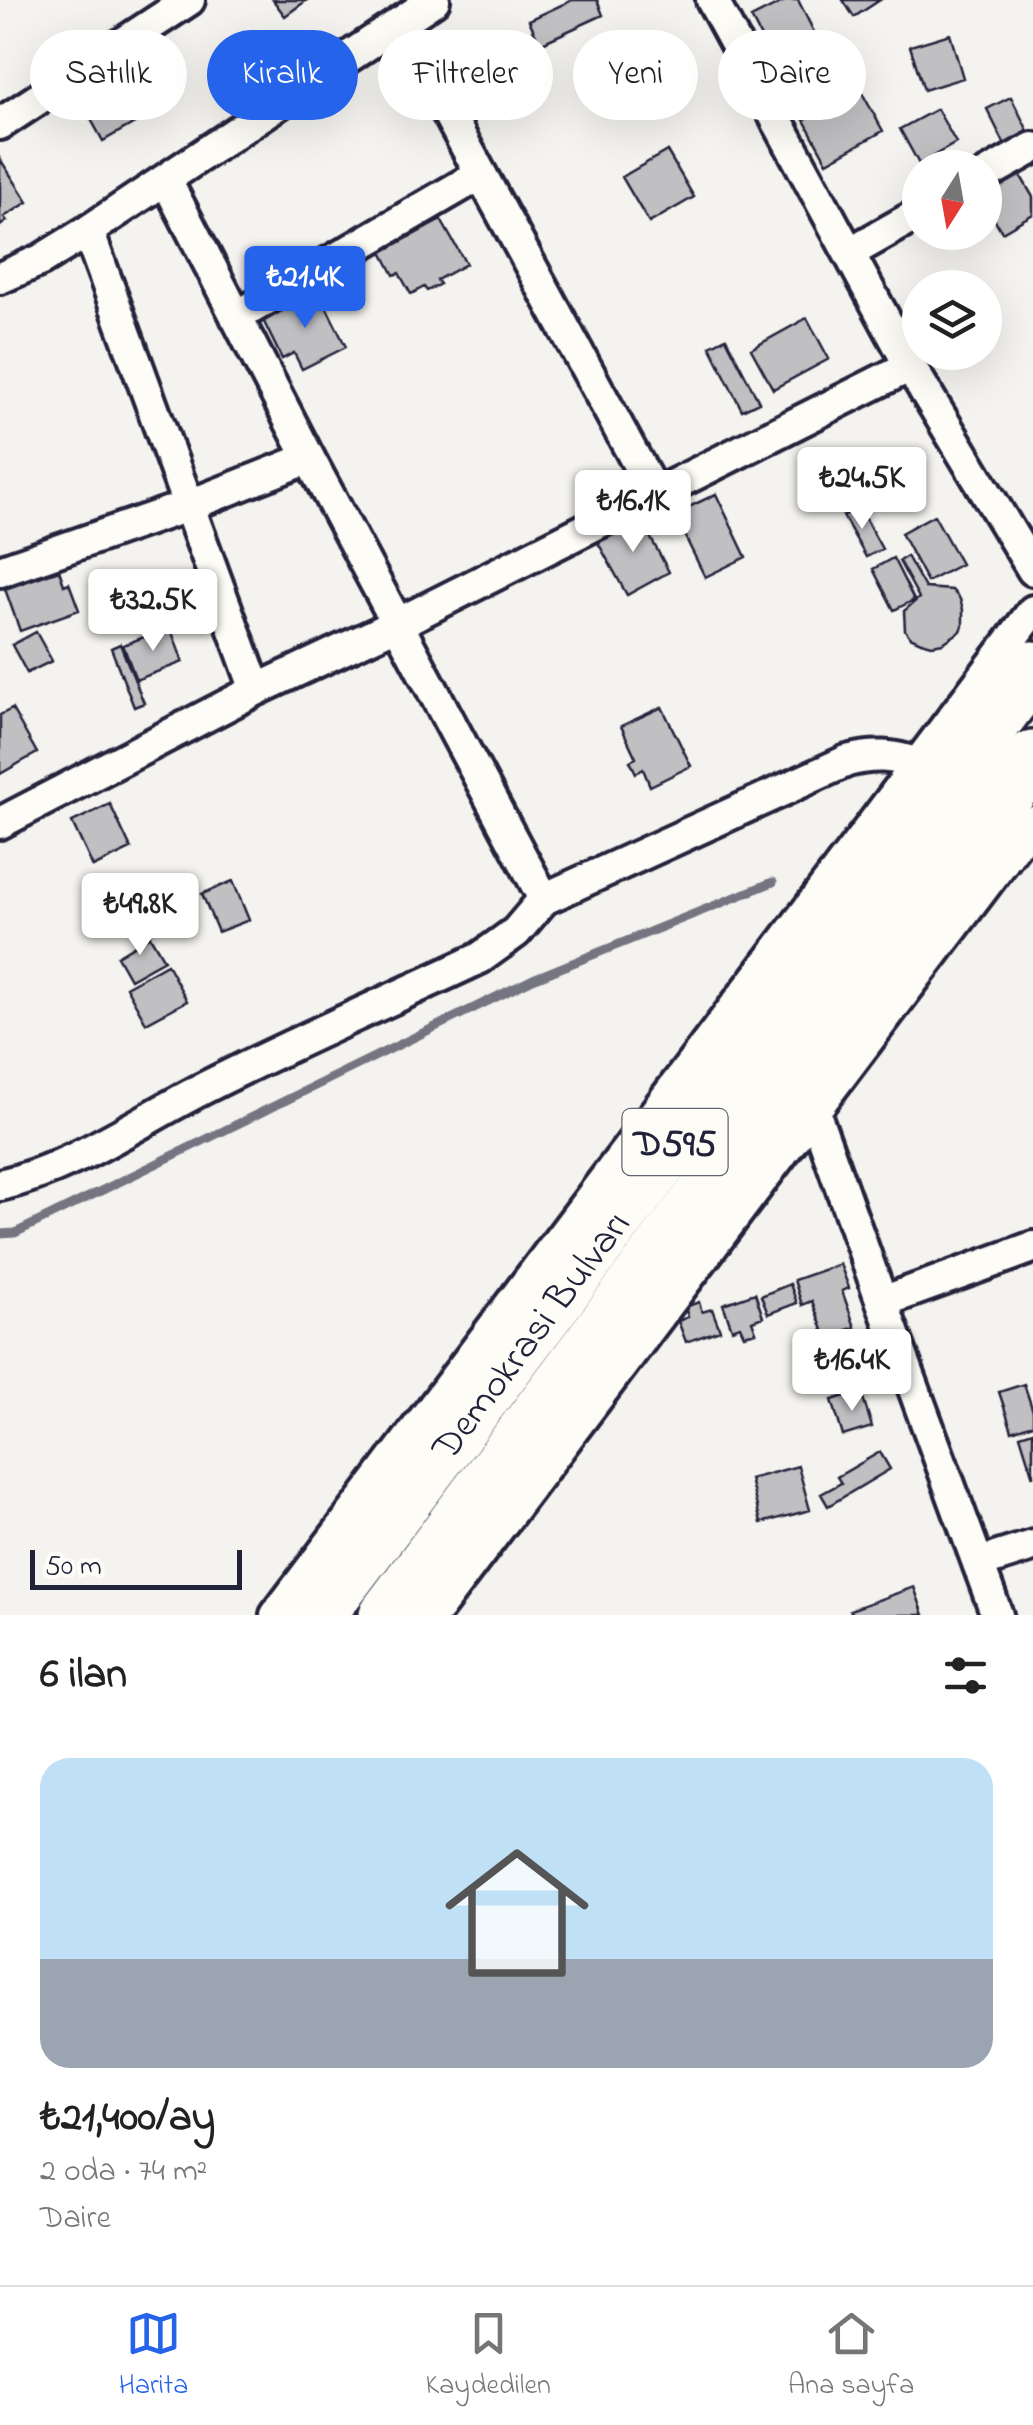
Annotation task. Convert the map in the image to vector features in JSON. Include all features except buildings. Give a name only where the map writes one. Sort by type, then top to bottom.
[{"type":"highway","name":"Demokrasi Bulvarı","points":[[317,1615],[1033,668]]},
{"type":"highway","name":"Demokrasi Bulvarı","points":[[388,1615],[1033,758]]},
{"type":"street","points":[[0,124],[189,0]]},
{"type":"street","points":[[0,278],[41,260],[88,232],[434,0]]},
{"type":"street","points":[[722,4],[902,351]]},
{"type":"street","points":[[399,23],[655,494]]},
{"type":"street","points":[[1002,166],[1033,148]]},
{"type":"street","points":[[236,317],[481,174]]},
{"type":"street","points":[[166,180],[308,458],[544,900]]},
{"type":"street","points":[[850,252],[902,223]]},
{"type":"street","points":[[88,232],[256,690]]},
{"type":"street","points":[[0,823],[256,690],[902,370]]},
{"type":"street","points":[[912,370],[1033,570]]},
{"type":"street","points":[[0,571],[190,506],[308,458]]},
{"type":"street","points":[[276,1615],[1033,611]]},
{"type":"street","points":[[0,1185],[57,1166],[207,1086],[480,958],[516,932],[544,900],[847,761],[882,755],[918,764]]},
{"type":"street","points":[[433,1615],[1033,822]]},
{"type":"street","points":[[814,1111],[997,1615]]},
{"type":"street","points":[[882,1302],[1033,1247]]},
{"type":"street","points":[[980,1563],[1033,1546]]},
{"type":"waterway","points":[[0,1234],[15,1233],[533,979],[773,882]]}]
